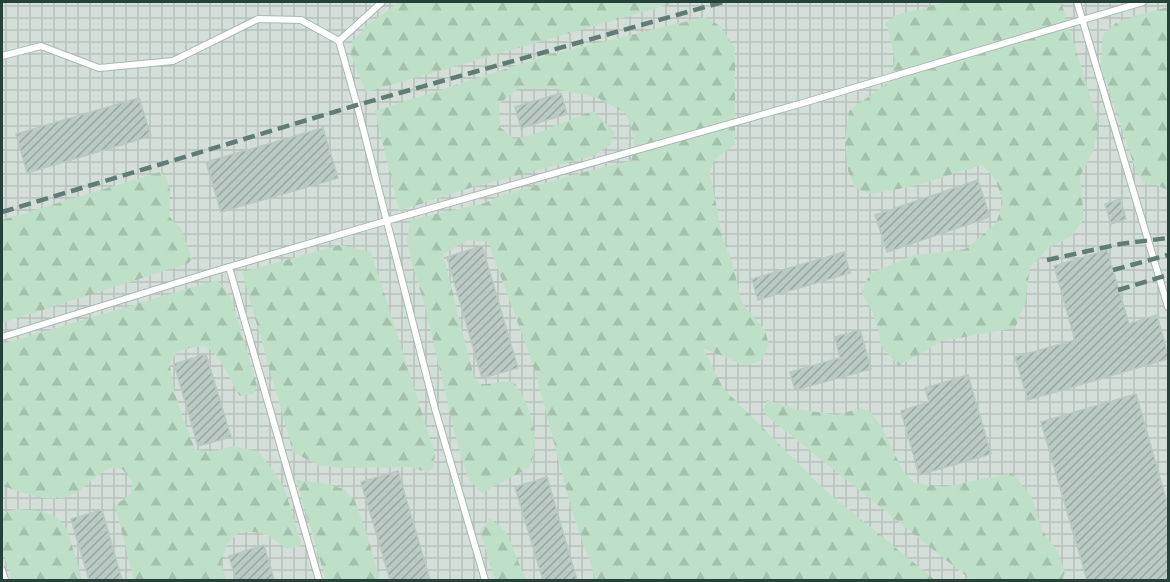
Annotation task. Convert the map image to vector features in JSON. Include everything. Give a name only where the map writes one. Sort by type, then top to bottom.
[{"type":"lane","points":[[339,41],[382,2]]},
{"type":"lane","points":[[1077,2],[1168,307]]},
{"type":"lane","points":[[2,337],[229,267],[803,103],[1143,2]]},
{"type":"lane","points":[[2,56],[41,46],[99,68],[173,61],[258,19],[301,20],[339,41],[435,409],[485,580]]},
{"type":"lane","points":[[229,267],[319,580]]},
{"type":"lane","points":[[2,570],[5,580]]},
{"type":"shaded area","points":[[2,2],[1168,2],[1168,580],[2,580]]},
{"type":"green space","points":[[399,2],[678,2],[366,92],[351,56],[352,42],[369,24]]},
{"type":"green space","points":[[947,2],[1061,2],[1098,122],[1097,134],[1093,152],[1080,176],[1084,219],[1072,236],[1048,248],[1030,268],[1025,303],[1015,328],[942,341],[899,366],[881,346],[879,330],[872,311],[861,292],[870,274],[910,256],[966,249],[996,223],[1003,203],[996,180],[982,165],[914,186],[873,194],[856,189],[848,171],[845,141],[849,111],[889,82],[895,60],[886,23],[896,15]]},
{"type":"green space","points":[[1168,7],[1168,190],[1156,185],[1148,185],[1136,171],[1101,67],[1103,34],[1116,23]]},
{"type":"green space","points":[[705,17],[720,26],[735,48],[735,144],[714,160],[710,172],[722,236],[732,262],[742,303],[765,330],[769,345],[762,360],[746,366],[703,348],[723,388],[825,490],[935,580],[595,580],[571,508],[534,367],[488,242],[467,240],[443,254],[474,377],[480,384],[514,382],[529,412],[535,436],[530,467],[482,493],[468,478],[412,264],[407,241],[410,220],[485,203],[505,194],[631,161],[635,148],[631,127],[625,113],[598,98],[552,88],[518,89],[499,104],[500,127],[514,139],[532,135],[593,111],[615,132],[610,145],[593,156],[473,187],[399,211],[375,111],[552,54]]},
{"type":"green space","points":[[160,172],[166,177],[170,190],[169,216],[181,228],[192,258],[189,263],[2,323],[2,220]]},
{"type":"green space","points":[[340,245],[371,252],[435,454],[433,469],[427,472],[409,467],[320,466],[293,452],[242,272]]},
{"type":"green space","points":[[217,280],[231,297],[257,386],[253,394],[240,396],[221,363],[211,351],[205,346],[191,348],[178,352],[170,366],[178,403],[195,449],[208,452],[234,446],[259,452],[285,490],[302,546],[287,549],[266,535],[240,532],[228,543],[221,562],[226,580],[134,580],[115,505],[131,494],[132,480],[122,469],[106,470],[76,493],[61,498],[38,497],[2,486],[2,344]]},
{"type":"green space","points":[[767,400],[797,409],[837,415],[861,408],[871,412],[882,428],[903,471],[915,483],[944,487],[1012,473],[1031,496],[1042,530],[1057,551],[1065,572],[1062,580],[971,580],[768,417],[763,410]]},
{"type":"green space","points":[[296,480],[327,484],[343,489],[355,501],[380,580],[326,580]]},
{"type":"green space","points":[[17,509],[45,513],[62,523],[67,529],[82,580],[12,580],[2,548],[2,513]]},
{"type":"green space","points":[[490,518],[506,532],[526,580],[495,580],[480,531]]},
{"type":"building","points":[[561,93],[567,114],[521,128],[515,107]]},
{"type":"building","points":[[139,98],[151,136],[27,173],[16,134]]},
{"type":"building","points":[[323,128],[338,178],[221,212],[206,162]]},
{"type":"building","points":[[978,180],[990,217],[887,252],[875,215]]},
{"type":"building","points":[[1120,199],[1126,219],[1111,224],[1105,204]]},
{"type":"building","points":[[482,246],[518,368],[482,378],[447,257]]},
{"type":"building","points":[[1107,250],[1129,324],[1157,315],[1168,359],[1028,400],[1015,357],[1075,340],[1054,266]]},
{"type":"building","points":[[844,252],[850,273],[758,300],[752,279]]},
{"type":"building","points":[[860,330],[871,369],[795,390],[790,372],[840,358],[835,337]]},
{"type":"building","points":[[206,354],[231,437],[198,446],[174,364]]},
{"type":"building","points":[[968,375],[991,454],[919,475],[901,411],[929,402],[925,388]]},
{"type":"building","points":[[1136,394],[1168,506],[1168,580],[1087,580],[1041,422]]},
{"type":"building","points":[[398,471],[430,580],[390,580],[361,482]]},
{"type":"building","points":[[547,477],[577,580],[543,580],[515,487]]},
{"type":"building","points":[[102,510],[122,580],[89,580],[71,519]]},
{"type":"building","points":[[264,545],[274,580],[236,580],[229,556]]},
{"type":"railway","points":[[2,212],[357,105],[723,2]]},
{"type":"railway","points":[[1047,260],[1120,244],[1168,238]]},
{"type":"railway","points":[[1113,270],[1168,255]]},
{"type":"railway","points":[[1118,290],[1168,275]]}]
